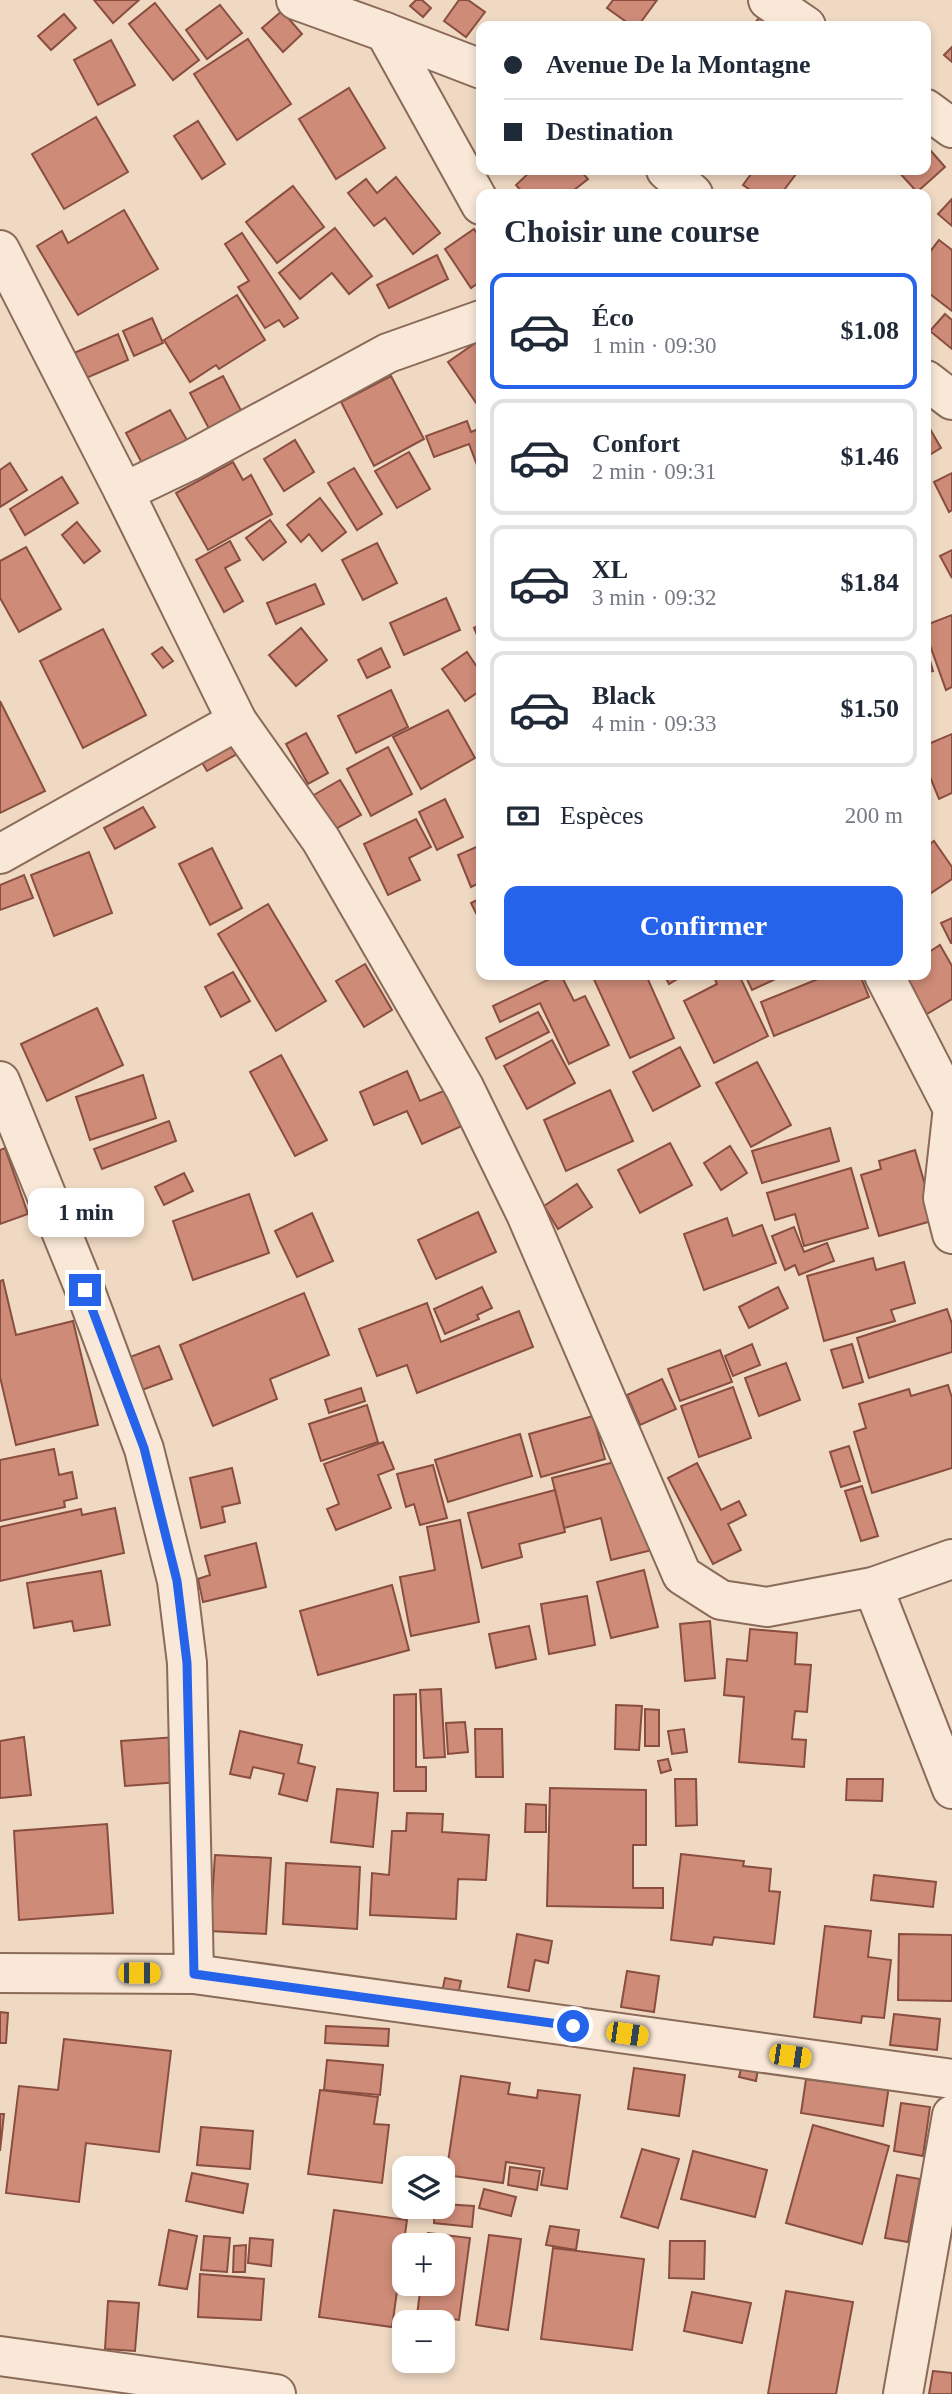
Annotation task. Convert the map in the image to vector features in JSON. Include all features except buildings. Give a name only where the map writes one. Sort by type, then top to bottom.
[{"type":"street","points":[[296,0],[476,67]]},
{"type":"street","points":[[768,0],[799,21]]},
{"type":"street","points":[[385,32],[476,196]]},
{"type":"street","points":[[931,113],[952,128]]},
{"type":"street","points":[[672,175],[687,189]]},
{"type":"street","points":[[0,250],[237,721],[321,840],[464,1087],[526,1214],[682,1575],[722,1600],[767,1607],[873,1587],[952,1559]]},
{"type":"street","points":[[124,492],[191,460],[388,353],[476,322]]},
{"type":"street","points":[[931,384],[952,400]]},
{"type":"street","points":[[0,855],[237,721]]},
{"type":"street","points":[[887,980],[952,1107]]},
{"type":"street","points":[[0,1081],[85,1290],[144,1448],[177,1581],[187,1663],[194,1974]]},
{"type":"street","points":[[952,1116],[943,1198],[952,1234]]},
{"type":"street","points":[[873,1587],[952,1789]]},
{"type":"street","points":[[0,1973],[194,1974],[952,2079]]},
{"type":"street","points":[[903,2394],[952,2115]]},
{"type":"street","points":[[0,2356],[276,2394]]},
{"type":"route","points":[[85,1290],[144,1448],[177,1581],[187,1663],[194,1974],[573,2026]]}]
